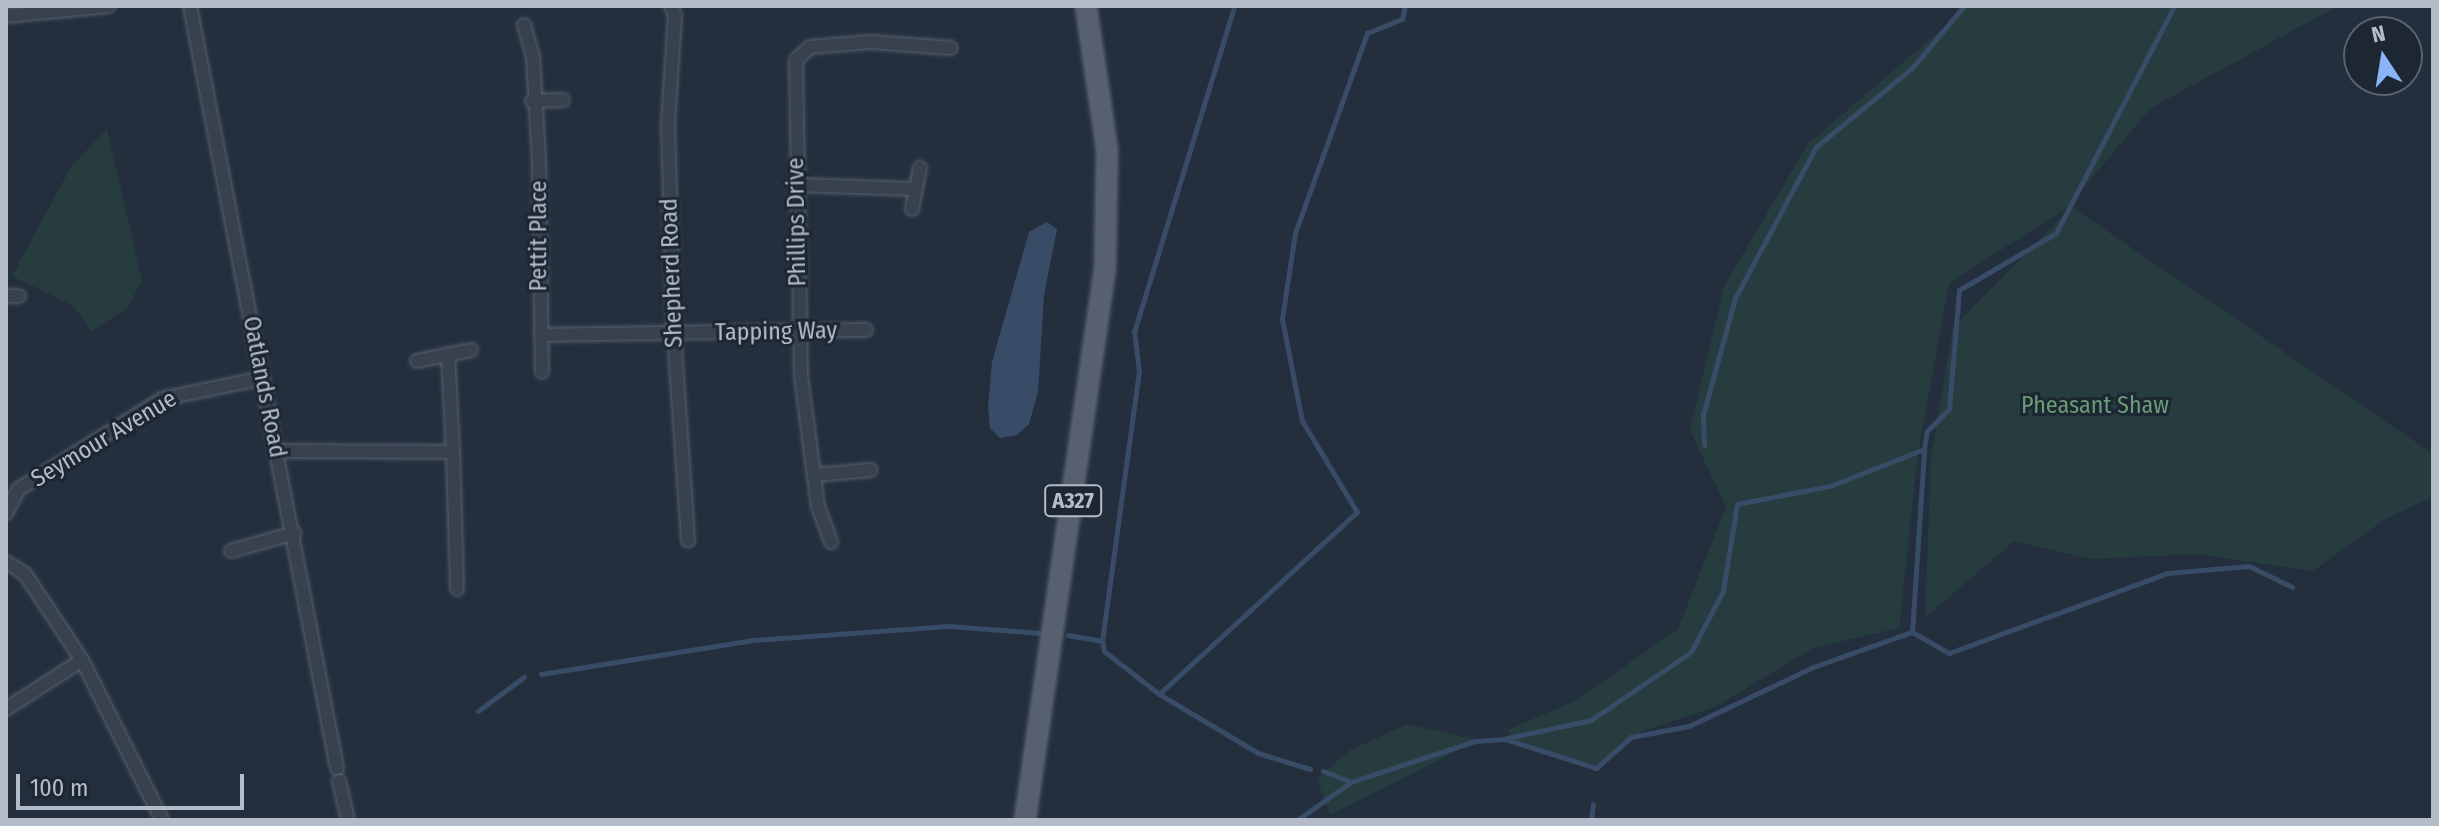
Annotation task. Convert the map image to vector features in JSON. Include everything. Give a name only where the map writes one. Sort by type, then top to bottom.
[{"type":"main road","name":"A327","points":[[1025,820],[1105,268],[1107,150],[1086,6]]},
{"type":"street","points":[[6,16],[109,6]]},
{"type":"street","name":"Oatlands Road","points":[[190,6],[348,820]]},
{"type":"street","name":"Shepherd Road","points":[[674,6],[668,123],[674,334],[688,541]]},
{"type":"street","name":"Pettit Place","points":[[524,25],[533,57],[532,101],[539,162],[542,372]]},
{"type":"street","name":"Phillips Drive","points":[[831,542],[818,507],[800,332],[796,60],[801,52],[810,47],[900,41],[951,48]]},
{"type":"street","points":[[532,101],[563,100]]},
{"type":"street","points":[[912,209],[920,168]]},
{"type":"street","points":[[797,185],[915,189]]},
{"type":"street","name":"Tapping Way","points":[[541,335],[866,330]]},
{"type":"street","points":[[417,361],[471,350]]},
{"type":"street","points":[[448,354],[457,589]]},
{"type":"street","name":"Seymour Avenue","points":[[6,513],[19,489],[162,399],[263,378]]},
{"type":"street","points":[[276,451],[453,452]]},
{"type":"street","points":[[816,475],[871,470]]},
{"type":"street","points":[[231,551],[294,533]]},
{"type":"street","points":[[6,562],[25,574],[82,660],[162,820]]},
{"type":"street","points":[[443,566],[458,566]]},
{"type":"street","points":[[6,709],[82,660]]},
{"type":"green space","points":[[1969,6],[2338,6],[2151,108],[2064,210],[1949,283],[1918,453],[1899,628],[1813,648],[1715,707],[1643,731],[1596,765],[1517,745],[1507,730],[1575,701],[1678,629],[1726,507],[1690,430],[1724,286],[1808,144]]},
{"type":"green space","points":[[107,129],[142,281],[127,308],[92,331],[73,306],[12,276],[71,167]]},
{"type":"green space","name":"Pheasant Shaw","points":[[2072,207],[2433,454],[2433,497],[2385,519],[2313,571],[2198,554],[2092,559],[2014,541],[1925,618],[1931,458],[1953,328]]},
{"type":"green space","points":[[1407,724],[1478,740],[1330,815],[1317,779],[1349,751]]},
{"type":"water","points":[[1047,222],[1057,229],[1044,295],[1038,392],[1029,424],[1017,435],[1000,438],[990,428],[988,407],[992,362],[1029,232]]},
{"type":"waterway","points":[[1102,641],[1139,371],[1134,332],[1234,6]]},
{"type":"waterway","points":[[1310,769],[1258,753],[1159,694],[1357,512],[1302,421],[1282,319],[1295,233],[1367,33],[1402,19],[1405,6]]},
{"type":"waterway","points":[[1704,445],[1703,415],[1735,298],[1816,147],[1912,68],[1964,6]]},
{"type":"waterway","points":[[1912,632],[1924,449],[1927,431],[1949,409],[1959,290],[2056,233],[2174,6]]},
{"type":"waterway","points":[[1507,738],[1591,720],[1691,652],[1723,591],[1737,504],[1830,486],[1924,449]]},
{"type":"waterway","points":[[1297,820],[1351,782],[1475,741],[1505,739],[1596,768],[1631,737],[1689,726],[1813,667],[1912,632],[1949,653],[2168,573],[2249,566],[2292,587]]},
{"type":"waterway","points":[[541,674],[753,640],[949,626],[1040,633]]},
{"type":"waterway","points":[[1068,635],[1102,641],[1104,651],[1159,694]]},
{"type":"waterway","points":[[478,711],[524,677]]},
{"type":"waterway","points":[[1323,771],[1351,782]]},
{"type":"waterway","points":[[1591,820],[1593,804]]}]
